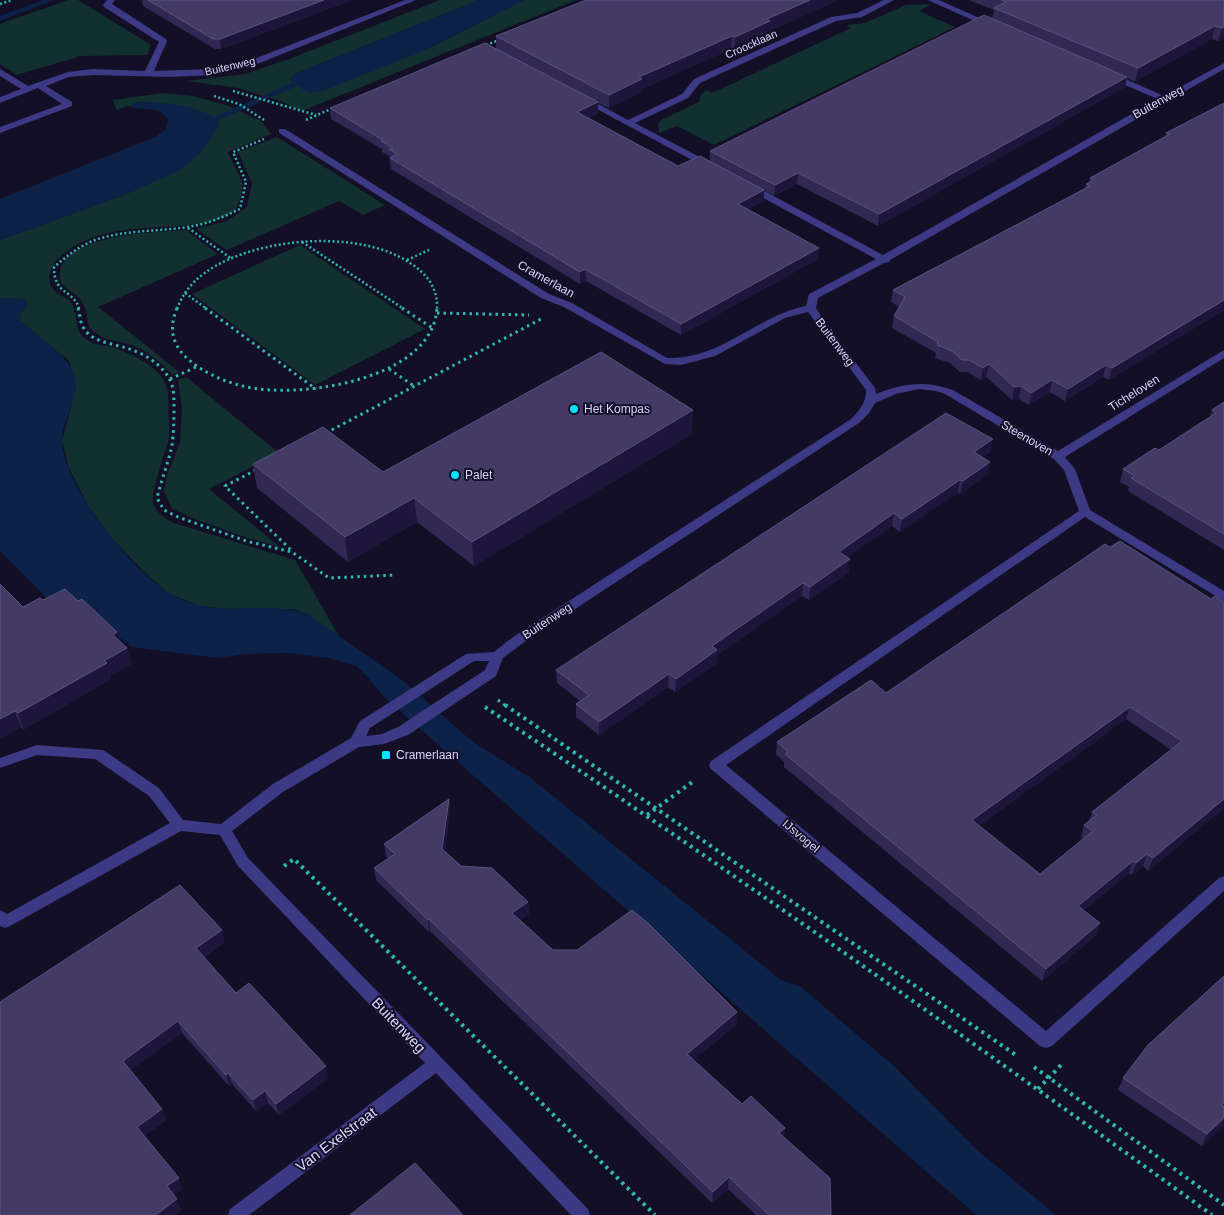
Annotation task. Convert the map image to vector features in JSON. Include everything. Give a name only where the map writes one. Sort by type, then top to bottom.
[{"type":"street","points":[[111,0],[107,5],[151,32],[163,42],[148,74]]},
{"type":"street","name":"Buitenweg","points":[[0,100],[68,76],[93,72],[148,74],[213,72],[258,61],[412,0]]},
{"type":"street","name":"Croocklaan","points":[[628,123],[686,96],[697,81],[834,19],[859,15],[890,0]]},
{"type":"street","points":[[932,0],[997,28]]},
{"type":"street","name":"Buitenweg","points":[[582,1215],[262,883],[243,862],[224,830],[278,788],[356,742],[384,739],[403,731],[491,672],[497,656],[518,640],[856,420],[868,409],[872,400],[871,390],[817,319],[811,308],[813,296],[885,260],[1224,66]]},
{"type":"street","points":[[0,72],[28,90]]},
{"type":"street","points":[[1105,74],[1164,99]]},
{"type":"street","points":[[0,130],[69,104],[39,85]]},
{"type":"street","points":[[576,96],[716,169]]},
{"type":"street","name":"Cramerlaan","points":[[282,131],[545,296],[568,305],[665,361],[680,363],[704,358],[783,315],[811,308]]},
{"type":"street","points":[[742,183],[885,260]]},
{"type":"street","name":"Ticheloven","points":[[1058,456],[1224,353]]},
{"type":"street","name":"Steenoven","points":[[872,400],[896,390],[912,386],[936,386],[1058,456],[1069,469],[1085,512]]},
{"type":"street","points":[[716,765],[1085,512],[1224,597]]},
{"type":"street","points":[[356,742],[365,725],[471,657],[497,656]]},
{"type":"street","points":[[0,763],[37,750],[98,754],[154,792],[179,825]]},
{"type":"street","name":"IJsvogel","points":[[716,765],[1046,1041],[1224,882]]},
{"type":"street","points":[[2,923],[179,825],[224,830]]},
{"type":"street","name":"Van Exelstraat","points":[[236,1215],[436,1064]]},
{"type":"path","points":[[0,4],[12,0]]},
{"type":"path","points":[[482,47],[500,39]]},
{"type":"path","points":[[230,90],[317,115]]},
{"type":"path","points":[[292,552],[246,542],[164,510],[157,498],[162,476],[172,449],[173,390],[170,379],[159,366],[146,357],[128,348],[97,340],[83,327],[77,303],[57,286],[54,279],[54,267],[66,254],[83,244],[106,236],[127,232],[187,228],[226,218],[240,209],[246,182],[233,152],[335,107]]},
{"type":"path","points":[[187,228],[232,259]]},
{"type":"path","points":[[322,240],[369,245],[407,260],[421,270],[437,294],[437,313],[434,329],[427,339],[412,353],[388,368],[344,384],[317,389],[288,391],[261,389],[213,377],[196,367],[181,354],[172,331],[176,308],[185,293],[209,270],[254,250],[302,242],[322,240]]},
{"type":"path","points":[[302,242],[434,329]]},
{"type":"path","points":[[185,293],[317,389]]},
{"type":"path","points":[[320,436],[568,305]]},
{"type":"path","points":[[437,313],[549,315]]},
{"type":"path","points":[[170,379],[196,367]]},
{"type":"path","points":[[388,368],[414,386]]},
{"type":"path","points":[[260,468],[225,486],[292,552],[329,578],[396,576]]},
{"type":"path","points":[[492,700],[500,700],[1024,1060]]},
{"type":"path","points":[[482,705],[647,815],[1029,1083],[1212,1215]]},
{"type":"path","points":[[647,815],[716,765]]},
{"type":"path","points":[[262,883],[294,859],[656,1215]]},
{"type":"path","points":[[1032,1066],[1224,1205]]},
{"type":"green space","points":[[68,0],[78,0],[151,45],[147,55],[81,56],[17,75],[0,64],[0,24]]},
{"type":"green space","points":[[440,0],[479,0],[292,75],[423,51],[524,0],[576,0],[302,111],[280,101],[238,88],[186,81],[245,74],[289,59]]},
{"type":"green space","points":[[906,5],[930,5],[919,11],[955,27],[714,145],[677,126],[659,133],[658,123],[661,120],[699,102],[701,95],[706,90],[712,93],[851,28],[846,25],[865,23]]},
{"type":"green space","points":[[162,93],[193,96],[229,106],[261,121],[271,134],[228,152],[242,183],[241,195],[234,212],[206,223],[132,229],[88,239],[67,251],[57,260],[49,275],[50,285],[53,290],[67,298],[72,304],[82,336],[95,344],[118,349],[138,358],[155,370],[164,380],[168,392],[169,433],[153,497],[154,506],[158,512],[174,523],[295,560],[340,638],[309,615],[294,609],[226,609],[199,606],[168,593],[146,574],[113,540],[87,504],[69,468],[62,441],[76,387],[69,361],[19,320],[21,313],[28,304],[13,298],[0,299],[0,240],[129,193],[190,108],[138,102],[131,106],[134,108],[128,106],[116,110],[113,100]]},
{"type":"green space","points":[[277,137],[385,205],[363,215],[339,201],[227,250],[196,229],[227,221],[247,207],[252,183],[238,152]]},
{"type":"green space","points":[[186,230],[218,254],[98,307],[179,372],[173,375],[149,354],[132,345],[104,338],[94,332],[89,327],[86,311],[80,298],[63,285],[60,277],[63,263],[74,252],[90,244],[132,234]]},
{"type":"green space","points":[[300,245],[425,329],[315,385],[192,294]]},
{"type":"green space","points":[[186,377],[279,453],[209,489],[280,547],[245,537],[172,509],[164,491],[167,475],[180,442],[182,410],[178,380]]},
{"type":"water","points":[[479,0],[524,0],[423,51],[320,92],[308,93],[290,80],[292,75]]},
{"type":"water","points":[[133,103],[165,103],[189,108],[210,115],[218,120],[218,126],[203,151],[180,170],[129,193],[0,240],[0,199],[155,137],[167,129],[166,126],[169,121],[165,115],[156,110],[136,108],[131,106]]},
{"type":"water","points":[[0,299],[26,300],[28,304],[21,313],[19,320],[57,351],[73,372],[75,381],[74,398],[65,424],[62,441],[66,460],[74,481],[102,525],[137,566],[154,581],[169,593],[187,602],[205,607],[275,608],[309,615],[402,680],[473,742],[528,776],[781,980],[801,987],[897,1069],[976,1149],[1056,1215],[976,1215],[427,735],[381,694],[367,676],[356,666],[328,658],[288,653],[247,654],[217,658],[132,647],[87,614],[51,602],[0,551]]},
{"type":"building","points":[[148,0],[324,0],[220,39],[213,39]]},
{"type":"building","points":[[586,0],[810,0],[767,19],[770,21],[735,37],[732,36],[639,77],[642,79],[609,95],[496,36]]},
{"type":"building","points":[[1002,0],[1224,0],[1224,27],[1215,26],[1138,68],[994,8],[1006,2]]},
{"type":"building","points":[[984,15],[1127,77],[879,214],[798,173],[775,185],[710,151]]},
{"type":"building","points":[[485,43],[598,102],[577,112],[678,166],[700,156],[764,190],[738,204],[819,248],[681,324],[585,269],[580,272],[390,158],[397,154],[389,149],[393,148],[330,108]]},
{"type":"building","points":[[1224,103],[1224,300],[1112,368],[1106,365],[1068,389],[1052,380],[1031,393],[1021,386],[1014,387],[989,364],[983,368],[969,360],[962,360],[952,351],[937,345],[938,342],[894,316],[905,297],[893,290],[1090,186],[1086,184],[1094,180],[1090,178],[1170,134],[1166,133]]},
{"type":"building","points":[[601,352],[693,410],[472,542],[414,498],[345,537],[253,464],[323,427],[383,472]]},
{"type":"building","points":[[1224,402],[1224,534],[1131,478],[1135,476],[1123,469],[1155,448],[1159,450],[1216,413],[1212,410]]},
{"type":"building","points":[[946,413],[993,439],[974,452],[990,462],[902,519],[894,513],[839,552],[850,559],[810,587],[803,583],[712,646],[717,650],[676,679],[669,674],[599,722],[576,704],[589,695],[556,670]]},
{"type":"building","points":[[1120,541],[1211,599],[1215,596],[1224,602],[1224,799],[1153,858],[1147,854],[1136,863],[1133,861],[1078,906],[1100,923],[1046,969],[785,754],[788,752],[777,742],[871,680],[886,693],[1105,544],[1110,547]],"holes":[[[1130,707],[1182,741],[1092,812],[1097,815],[1084,825],[1093,831],[1040,874],[972,820]]]},
{"type":"building","points":[[0,584],[23,607],[40,598],[43,600],[65,589],[78,601],[82,599],[117,632],[113,635],[127,648],[104,661],[107,663],[18,713],[15,711],[0,719]]},
{"type":"building","points":[[449,799],[442,849],[461,866],[492,868],[528,902],[512,913],[553,950],[577,950],[632,910],[649,924],[737,1012],[687,1054],[742,1104],[751,1096],[785,1128],[779,1133],[830,1178],[831,1215],[769,1215],[729,1177],[713,1192],[374,868],[395,854],[384,844]]},
{"type":"building","points":[[180,885],[222,930],[196,948],[236,993],[249,983],[326,1066],[276,1104],[265,1091],[253,1100],[228,1073],[226,1075],[178,1021],[123,1061],[162,1109],[137,1127],[179,1178],[167,1186],[177,1199],[156,1215],[0,1215],[0,1002]]},
{"type":"building","points":[[1224,976],[1224,1103],[1222,1104],[1224,1106],[1224,1118],[1207,1134],[1123,1078],[1148,1045]]},
{"type":"building","points":[[415,1163],[463,1215],[350,1215]]},
{"type":"waterway","points":[[0,19],[50,0]]},
{"type":"waterway","points":[[202,124],[309,79]]},
{"type":"place","name":"Het Kompas","points":[[574,409]]},
{"type":"place","name":"Palet","points":[[455,475]]},
{"type":"place","name":"Cramerlaan","points":[[386,755]]}]
